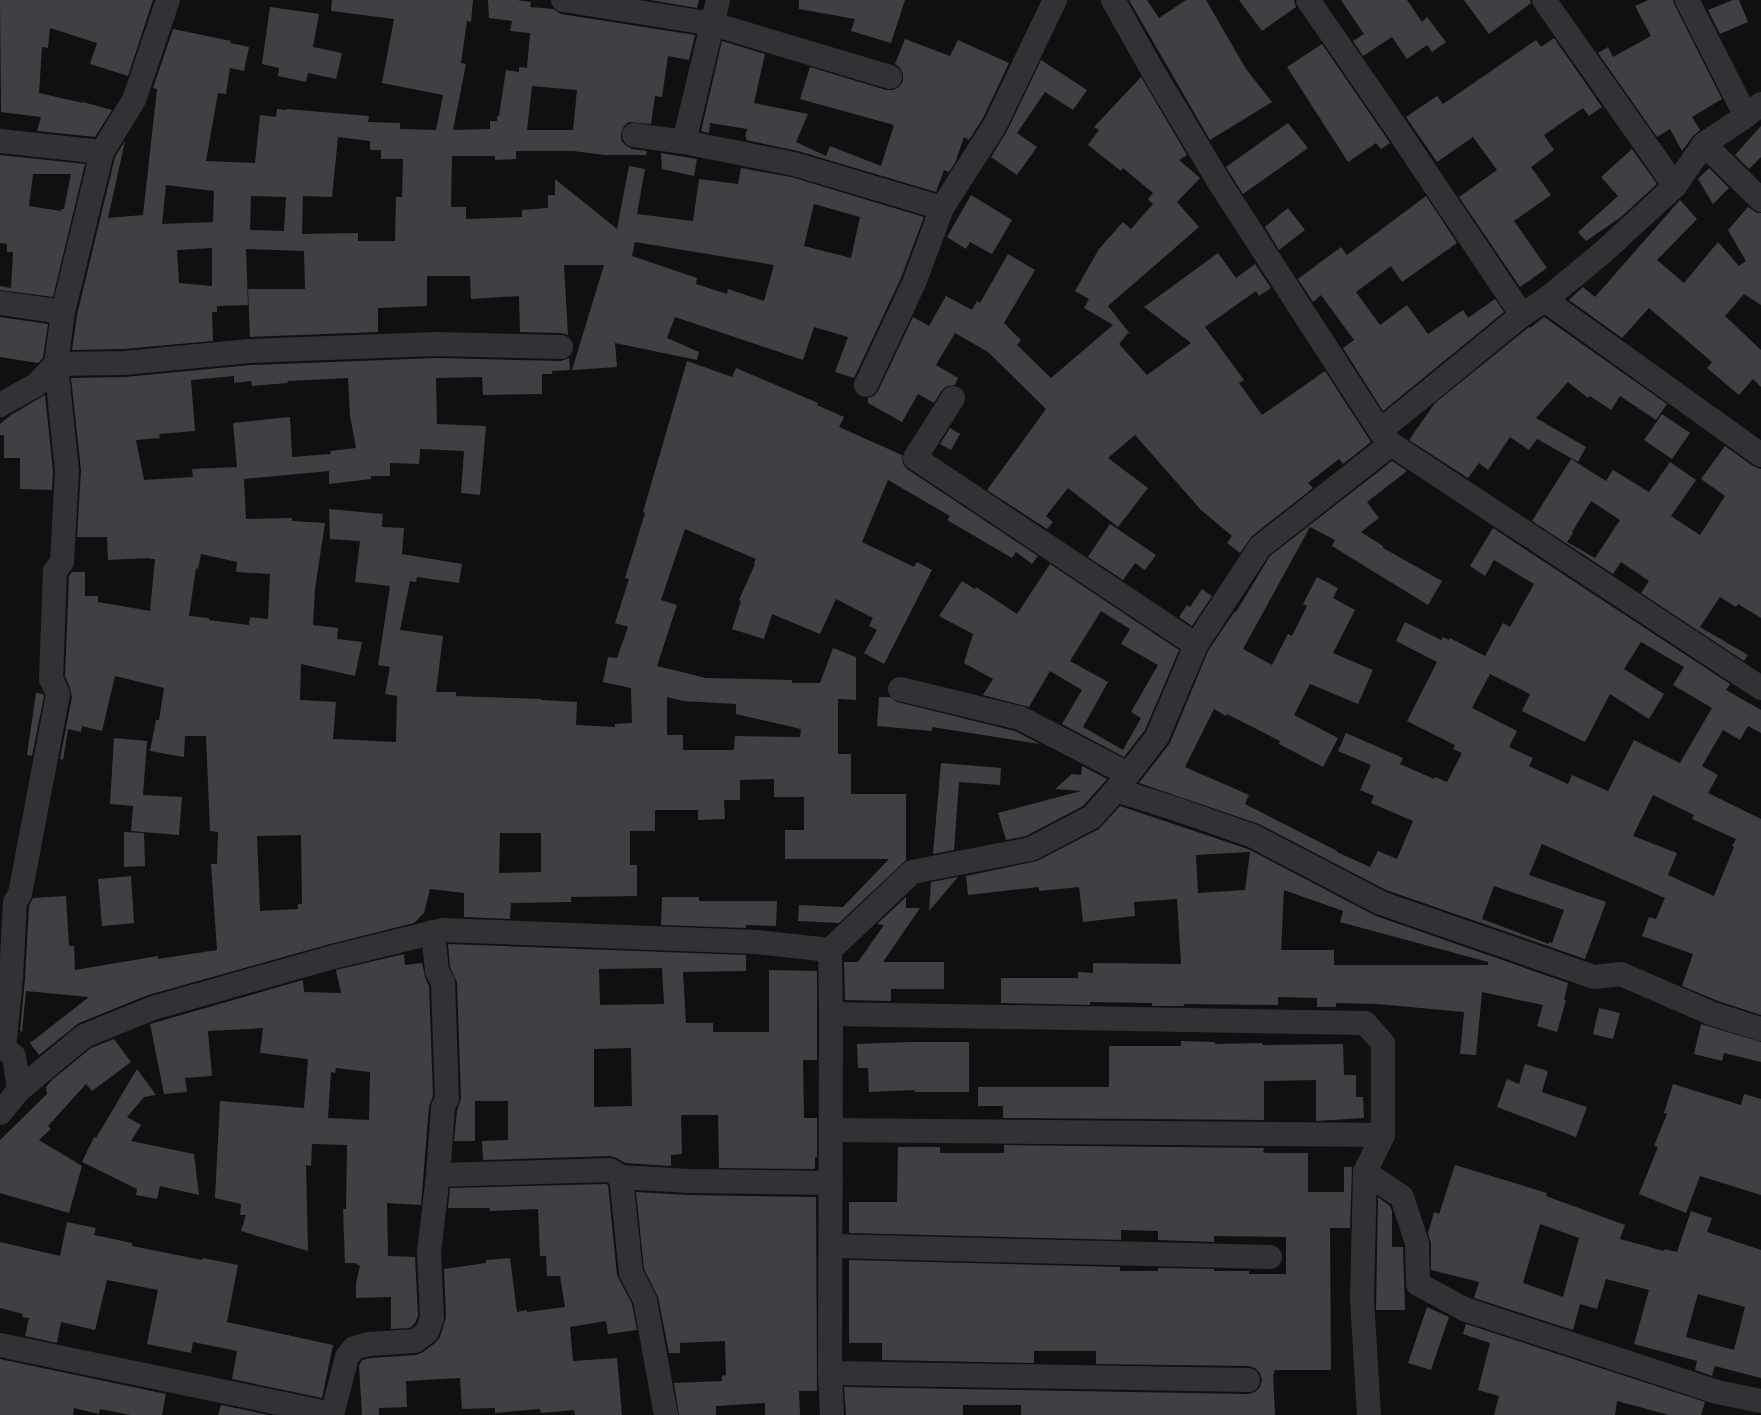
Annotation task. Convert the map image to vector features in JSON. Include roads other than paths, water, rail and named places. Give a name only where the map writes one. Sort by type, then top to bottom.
[{"type":"street","points":[[18,1090],[14,1056],[2,1048],[11,978],[15,902],[20,894],[58,694],[51,679],[55,570],[62,562],[67,471],[56,364],[63,312],[102,152],[134,100],[168,0]]},
{"type":"street","points":[[563,0],[712,24],[890,77]]},
{"type":"street","points":[[684,142],[718,0]]},
{"type":"street","points":[[866,385],[914,283],[942,208],[995,125],[1055,0]]},
{"type":"street","points":[[1113,0],[1155,75],[1221,185],[1386,437],[1761,688]]},
{"type":"street","points":[[1308,0],[1522,315]]},
{"type":"street","points":[[1544,0],[1675,186]]},
{"type":"street","points":[[832,1415],[830,1373],[832,1014],[830,950],[912,872],[1032,849],[1092,817],[1157,738],[1196,645],[1260,547],[1522,315],[1545,300],[1601,254],[1675,186],[1704,144],[1754,110],[1687,0]]},
{"type":"street","points":[[634,135],[684,142],[794,164],[942,208]]},
{"type":"street","points":[[0,140],[102,152]]},
{"type":"street","points":[[1704,144],[1761,200]]},
{"type":"street","points":[[1545,300],[1761,455]]},
{"type":"street","points":[[0,303],[63,312]]},
{"type":"street","points":[[0,405],[36,385],[56,364],[124,363],[250,351],[436,344],[561,347]]},
{"type":"street","points":[[953,398],[915,458],[1196,645]]},
{"type":"street","points":[[900,689],[1020,718],[1122,782],[1176,808],[1253,836],[1381,903],[1594,977],[1621,974],[1713,1014],[1761,1029]]},
{"type":"street","points":[[0,1113],[18,1090],[84,1036],[154,1008],[333,957],[442,930],[756,942],[830,950]]},
{"type":"street","points":[[0,1345],[332,1415],[347,1357],[354,1348],[369,1344],[415,1341],[427,1332],[432,1318],[429,1252],[438,1175],[443,1107],[447,1099],[443,982],[437,971],[433,932]]},
{"type":"street","points":[[832,1014],[1366,1023],[1383,1043],[1383,1135],[1365,1172],[1362,1300],[1369,1415]]},
{"type":"street","points":[[832,1130],[1383,1135]]},
{"type":"street","points":[[438,1175],[610,1170],[621,1177],[689,1181],[831,1183]]},
{"type":"street","points":[[1365,1172],[1402,1197],[1417,1243],[1418,1284],[1464,1309],[1717,1392],[1761,1400]]},
{"type":"street","points":[[621,1177],[631,1273],[645,1300],[666,1415]]},
{"type":"street","points":[[832,1246],[1270,1257]]},
{"type":"street","points":[[830,1373],[1248,1380]]}]
